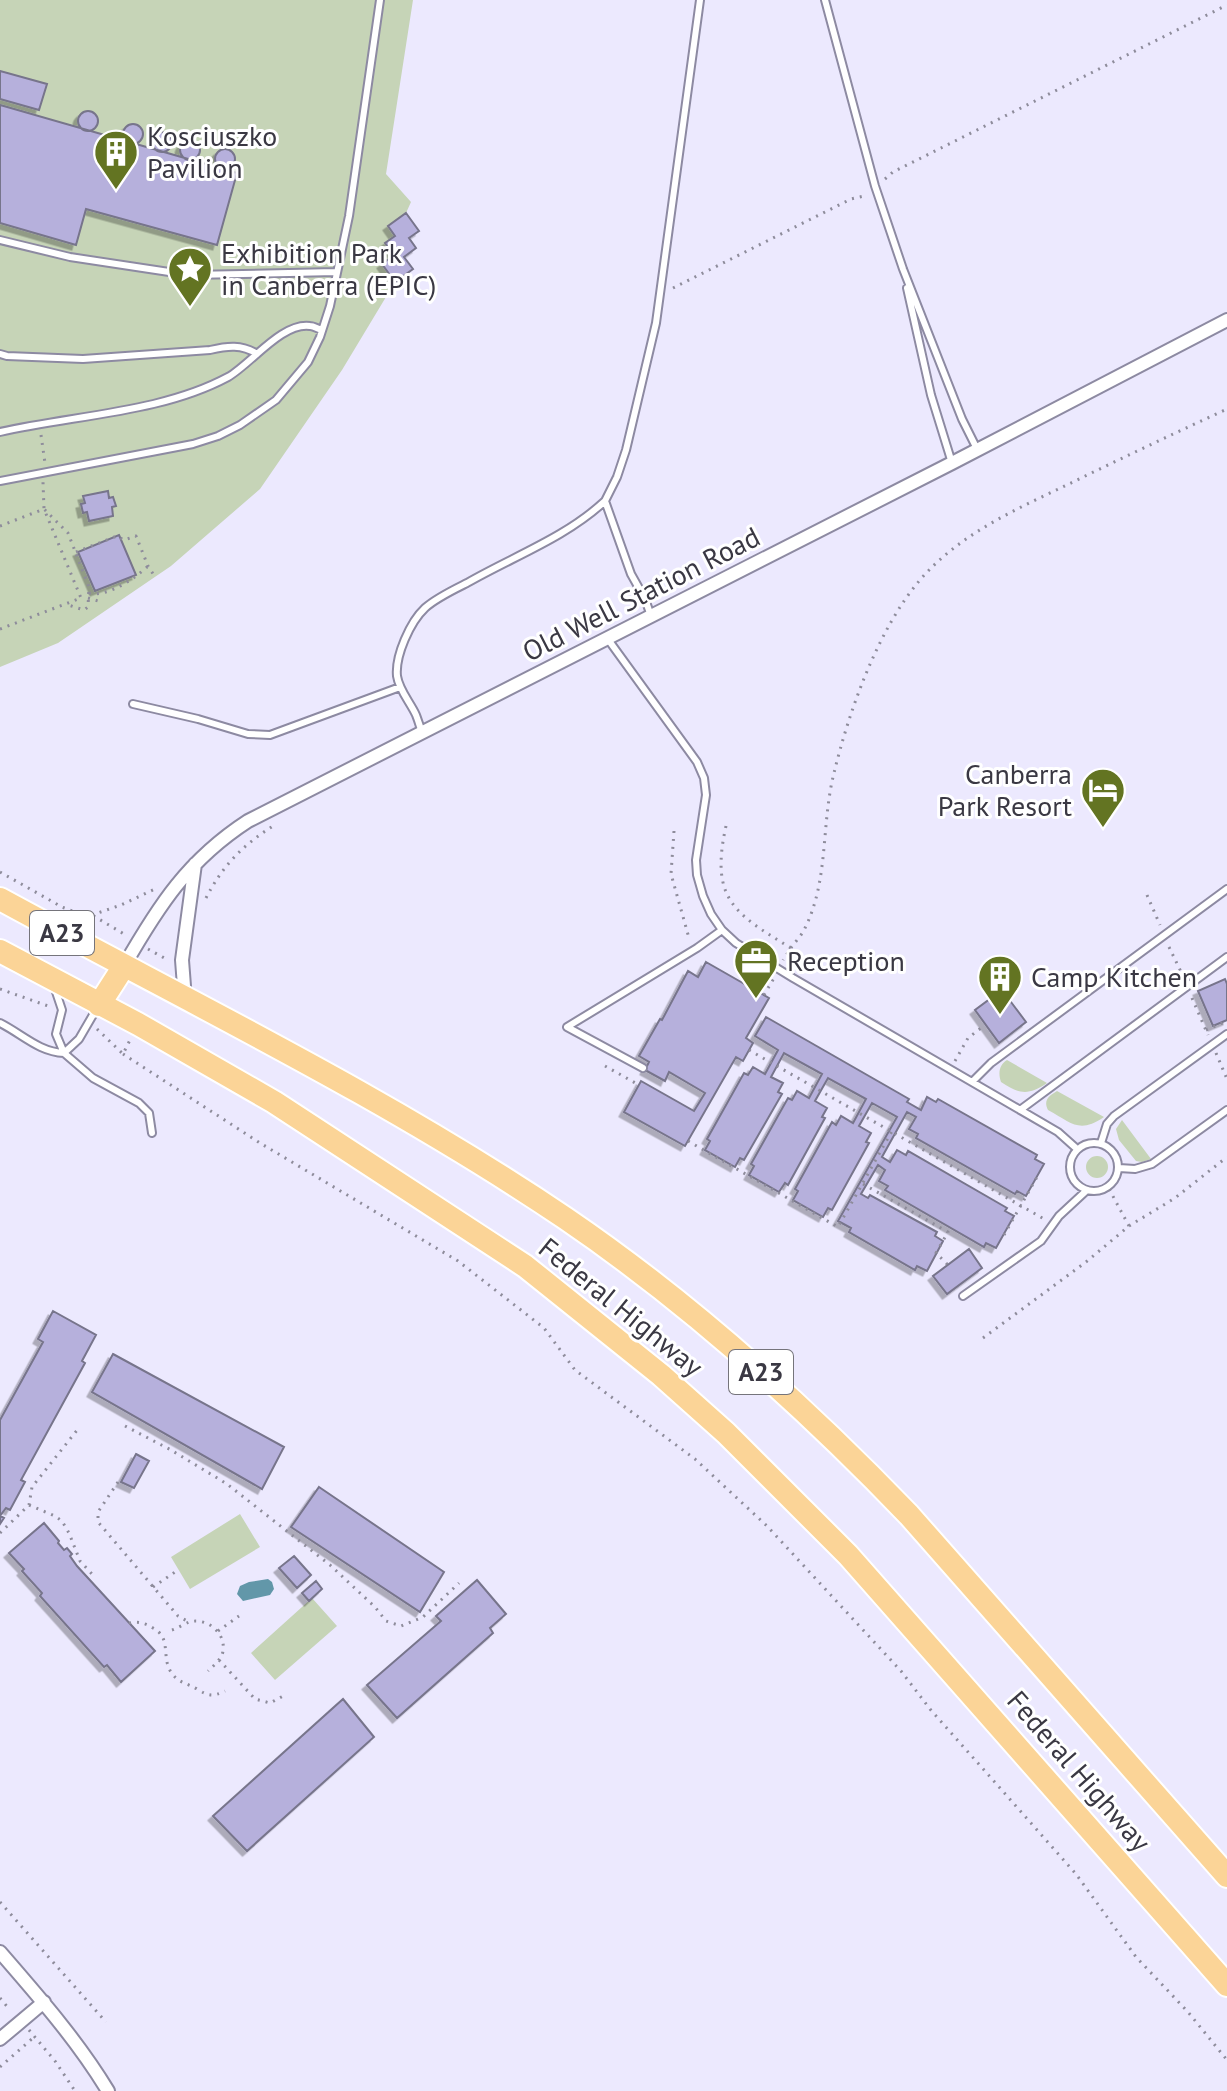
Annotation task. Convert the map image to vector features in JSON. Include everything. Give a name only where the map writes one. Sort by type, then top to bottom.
[{"type":"highway","name":"Federal Highway","points":[[0,899],[373,1101],[503,1178],[627,1263],[744,1358],[855,1459],[909,1515],[1227,1876]]},
{"type":"highway","name":"Federal Highway","points":[[0,951],[51,979],[94,1014],[138,1024],[274,1102],[512,1258],[661,1375],[736,1443],[848,1555],[1227,1985]]},
{"type":"highway","points":[[94,1014],[124,966]]},
{"type":"street","name":"Old Well Station Road","points":[[124,966],[153,916],[181,878],[228,834],[248,821],[1227,320]]},
{"type":"street","points":[[185,999],[182,960],[195,864]]},
{"type":"street","points":[[0,1952],[88,2058],[108,2091]]},
{"type":"street","points":[[0,2039],[44,2002]]},
{"type":"lane","points":[[0,481],[193,444],[218,436],[276,400],[308,362],[330,306],[349,216],[380,0]]},
{"type":"lane","points":[[422,732],[397,676],[398,662],[412,623],[426,607],[486,571],[578,524],[605,501],[617,477],[631,432],[656,323],[700,0]]},
{"type":"lane","points":[[825,0],[875,186],[903,269],[962,419],[977,449]]},
{"type":"lane","points":[[0,240],[70,257],[189,275],[336,272]]},
{"type":"lane","points":[[903,269],[931,395],[952,463]]},
{"type":"lane","points":[[0,432],[117,412],[183,395],[232,375],[294,327],[310,326],[322,330]]},
{"type":"lane","points":[[0,354],[83,359],[210,350],[226,346],[247,347],[257,354]]},
{"type":"lane","points":[[605,501],[631,574],[651,616]]},
{"type":"lane","points":[[607,638],[697,762],[704,778],[706,795],[696,860],[697,875],[711,914],[722,930],[736,943],[778,969],[1058,1132],[1077,1149]]},
{"type":"lane","points":[[133,704],[248,734],[270,735],[400,687]]},
{"type":"lane","points":[[972,1082],[991,1063],[1227,889]]},
{"type":"lane","points":[[643,1068],[567,1027],[722,930]]},
{"type":"lane","points":[[1020,1110],[1227,957]]},
{"type":"lane","points":[[51,979],[62,1010],[56,1034],[64,1053],[93,1078],[139,1103],[149,1113],[152,1133]]},
{"type":"lane","points":[[0,1023],[25,1040],[53,1052],[64,1053],[79,1039],[94,1014]]},
{"type":"lane","points":[[1101,1143],[1105,1129],[1114,1116],[1227,1034]]},
{"type":"lane","points":[[1119,1168],[1135,1169],[1152,1164],[1227,1110]]},
{"type":"lane","points":[[1101,1143],[1114,1153],[1119,1168],[1108,1187],[1094,1192],[1073,1180],[1070,1173],[1072,1156],[1077,1149],[1101,1143]]},
{"type":"lane","points":[[963,1296],[1041,1241],[1059,1216],[1087,1190]]},
{"type":"path","points":[[661,287],[672,288],[851,199],[864,196],[906,166],[1227,5]]},
{"type":"path","points":[[764,995],[804,930],[821,879],[829,791],[841,741],[886,631],[920,580],[966,540],[1005,516],[1227,409]]},
{"type":"path","points":[[0,629],[65,604],[81,598],[44,509],[68,533],[89,587],[88,607],[84,610],[65,604]]},
{"type":"path","points":[[76,552],[117,536],[124,540],[136,536],[155,577]]},
{"type":"path","points":[[88,595],[97,595],[137,578],[148,566]]},
{"type":"path","points":[[88,595],[98,601]]},
{"type":"path","points":[[204,902],[224,867],[253,839],[279,822]]},
{"type":"path","points":[[726,826],[720,854],[727,895],[753,925],[791,948]]},
{"type":"path","points":[[674,831],[671,874],[693,950]]},
{"type":"path","points":[[0,872],[62,907],[92,915],[181,878]]},
{"type":"path","points":[[0,989],[62,1010]]},
{"type":"path","points":[[94,1014],[123,1054],[260,1143],[458,1261],[544,1328],[575,1370],[705,1469],[767,1526],[901,1671],[930,1709],[1076,1874],[1136,1957],[1188,2012],[1227,2060]]},
{"type":"path","points":[[1206,1030],[1227,1021]]},
{"type":"path","points":[[123,1054],[138,1024]]},
{"type":"path","points":[[950,1068],[968,1038],[985,1025]]},
{"type":"path","points":[[749,1050],[1053,1224]]},
{"type":"path","points":[[605,1066],[639,1085]]},
{"type":"path","points":[[688,1141],[838,1227],[892,1131]]},
{"type":"path","points":[[983,1338],[1129,1226],[1175,1198],[1227,1157]]},
{"type":"path","points":[[1004,1235],[1037,1177]]},
{"type":"path","points":[[863,1184],[948,1232],[936,1253],[948,1265]]},
{"type":"path","points":[[1108,1187],[1129,1226]]},
{"type":"path","points":[[125,1426],[227,1484],[330,1565],[386,1621],[401,1626],[423,1617],[459,1583]]},
{"type":"path","points":[[0,1533],[29,1505],[32,1487],[78,1429]]},
{"type":"path","points":[[118,1482],[98,1512],[98,1522],[178,1616],[189,1622]]},
{"type":"path","points":[[29,1505],[62,1521],[80,1561],[92,1574],[88,1577]]},
{"type":"path","points":[[153,1587],[178,1570]]},
{"type":"path","points":[[218,1631],[239,1616]]},
{"type":"path","points":[[172,1630],[197,1621],[212,1625],[218,1631],[223,1639],[223,1651],[208,1671]]},
{"type":"path","points":[[129,1623],[146,1624],[161,1632],[170,1671],[180,1683],[209,1696],[225,1691]]},
{"type":"path","points":[[219,1660],[255,1699],[270,1703],[287,1694]]},
{"type":"path","points":[[0,1902],[106,2022]]},
{"type":"path","points":[[0,2067],[34,2037],[75,2091]]},
{"type":"green space","name":"Exhibition Park in Canberra (EPIC)","points":[[0,0],[413,0],[386,174],[411,202],[406,213],[395,282],[342,370],[260,489],[171,566],[58,643],[0,667]]},
{"type":"green space","points":[[1007,1060],[1047,1083],[1029,1092],[1007,1086],[1001,1082],[999,1072]]},
{"type":"green space","points":[[1057,1091],[1104,1117],[1082,1126],[1063,1119],[1048,1110],[1046,1104]]},
{"type":"green space","points":[[1122,1120],[1151,1159],[1136,1161],[1119,1140],[1116,1129]]},
{"type":"green space","points":[[1093,1156],[1101,1156],[1108,1167],[1101,1178],[1093,1178],[1086,1171],[1086,1163]]},
{"type":"green space","points":[[240,1514],[260,1547],[190,1589],[171,1557]]},
{"type":"green space","points":[[312,1598],[337,1626],[275,1680],[251,1653]]},
{"type":"water","points":[[268,1579],[274,1589],[270,1595],[243,1601],[237,1594],[240,1586]]},
{"type":"building","points":[[0,71],[47,84],[39,110],[0,99]]},
{"type":"building","name":"Kosciuszko Pavilion","points":[[0,105],[237,173],[217,245],[86,209],[76,245],[0,223]]},
{"type":"building","points":[[88,111],[95,114],[98,121],[95,128],[88,131],[81,128],[78,121],[81,114]]},
{"type":"building","points":[[133,124],[140,127],[143,134],[140,141],[133,144],[126,141],[123,134],[126,127]]},
{"type":"building","points":[[162,132],[169,135],[172,142],[169,149],[162,152],[155,149],[152,142],[155,135]]},
{"type":"building","points":[[190,140],[197,143],[200,150],[197,157],[190,160],[183,157],[180,150],[183,143]]},
{"type":"building","points":[[225,149],[232,152],[235,159],[232,166],[225,169],[218,166],[215,159],[218,152]]},
{"type":"building","points":[[406,213],[419,231],[409,238],[416,248],[404,257],[413,269],[395,282],[382,264],[394,255],[385,243],[395,236],[388,226]]},
{"type":"building","points":[[108,491],[109,498],[113,497],[116,506],[112,507],[113,516],[89,521],[87,512],[83,513],[83,496]]},
{"type":"building","points":[[119,535],[136,575],[95,591],[78,552]]},
{"type":"building","points":[[706,962],[769,998],[746,1038],[753,1043],[743,1061],[736,1057],[685,1146],[624,1112],[641,1081],[694,1111],[705,1093],[669,1072],[665,1081],[645,1070],[649,1062],[639,1056],[688,971],[698,977]]},
{"type":"building","points":[[1225,979],[1227,1020],[1213,1026],[1198,991]]},
{"type":"building","name":"Camp Kitchen","points":[[1002,990],[1026,1022],[999,1043],[975,1010]]},
{"type":"building","points":[[766,1017],[909,1099],[907,1102],[921,1110],[927,1097],[936,1102],[938,1099],[1037,1155],[1035,1159],[1044,1164],[1026,1196],[1017,1191],[1015,1194],[916,1138],[918,1134],[909,1129],[916,1117],[907,1112],[882,1157],[890,1162],[897,1150],[906,1155],[908,1151],[1007,1208],[1005,1211],[1014,1216],[996,1248],[986,1243],[984,1247],[885,1190],[888,1186],[879,1181],[885,1170],[878,1165],[861,1194],[868,1198],[870,1195],[937,1232],[935,1236],[943,1241],[927,1271],[917,1266],[915,1270],[849,1232],[851,1228],[838,1221],[897,1117],[872,1103],[859,1126],[871,1133],[866,1142],[869,1143],[832,1210],[828,1208],[823,1217],[793,1200],[798,1191],[795,1189],[832,1122],[836,1125],[841,1116],[853,1123],[866,1099],[828,1078],[815,1101],[827,1108],[822,1117],[825,1118],[788,1185],[785,1183],[779,1192],[749,1175],[754,1166],[751,1164],[788,1098],[792,1100],[797,1091],[809,1098],[822,1074],[784,1053],[771,1077],[783,1083],[778,1092],[782,1094],[744,1160],[740,1158],[735,1167],[705,1150],[710,1141],[707,1139],[744,1073],[748,1075],[753,1067],[765,1074],[778,1050],[755,1036]]},
{"type":"building","points":[[969,1249],[982,1268],[947,1294],[933,1276]]},
{"type":"building","points":[[53,1311],[96,1335],[82,1361],[85,1363],[21,1480],[25,1482],[10,1510],[6,1508],[0,1516],[0,1420],[43,1342],[38,1339]]},
{"type":"building","points":[[113,1354],[284,1447],[262,1489],[92,1392]]},
{"type":"building","points":[[136,1454],[149,1461],[134,1488],[121,1482]]},
{"type":"building","points":[[319,1487],[444,1572],[420,1612],[291,1527]]},
{"type":"building","points":[[44,1523],[64,1550],[67,1548],[72,1554],[70,1556],[77,1566],[155,1651],[121,1682],[40,1596],[42,1593],[9,1553]]},
{"type":"building","points":[[294,1556],[311,1575],[297,1588],[279,1568]]},
{"type":"building","points":[[477,1580],[506,1614],[490,1628],[493,1633],[397,1718],[367,1685],[441,1621],[436,1616]]},
{"type":"building","points":[[316,1581],[322,1589],[309,1601],[302,1593]]},
{"type":"building","points":[[343,1699],[374,1737],[247,1851],[213,1816]]},
{"type":"place","name":"Kosciuszko Pavilion","points":[[116,191]]},
{"type":"place","name":"Exhibition Park in Canberra (EPIC)","points":[[190,308]]},
{"type":"place","name":"Canberra Park Resort","points":[[1103,829]]},
{"type":"place","name":"Reception","points":[[756,1000]]},
{"type":"place","name":"Camp Kitchen","points":[[1000,1016]]}]
